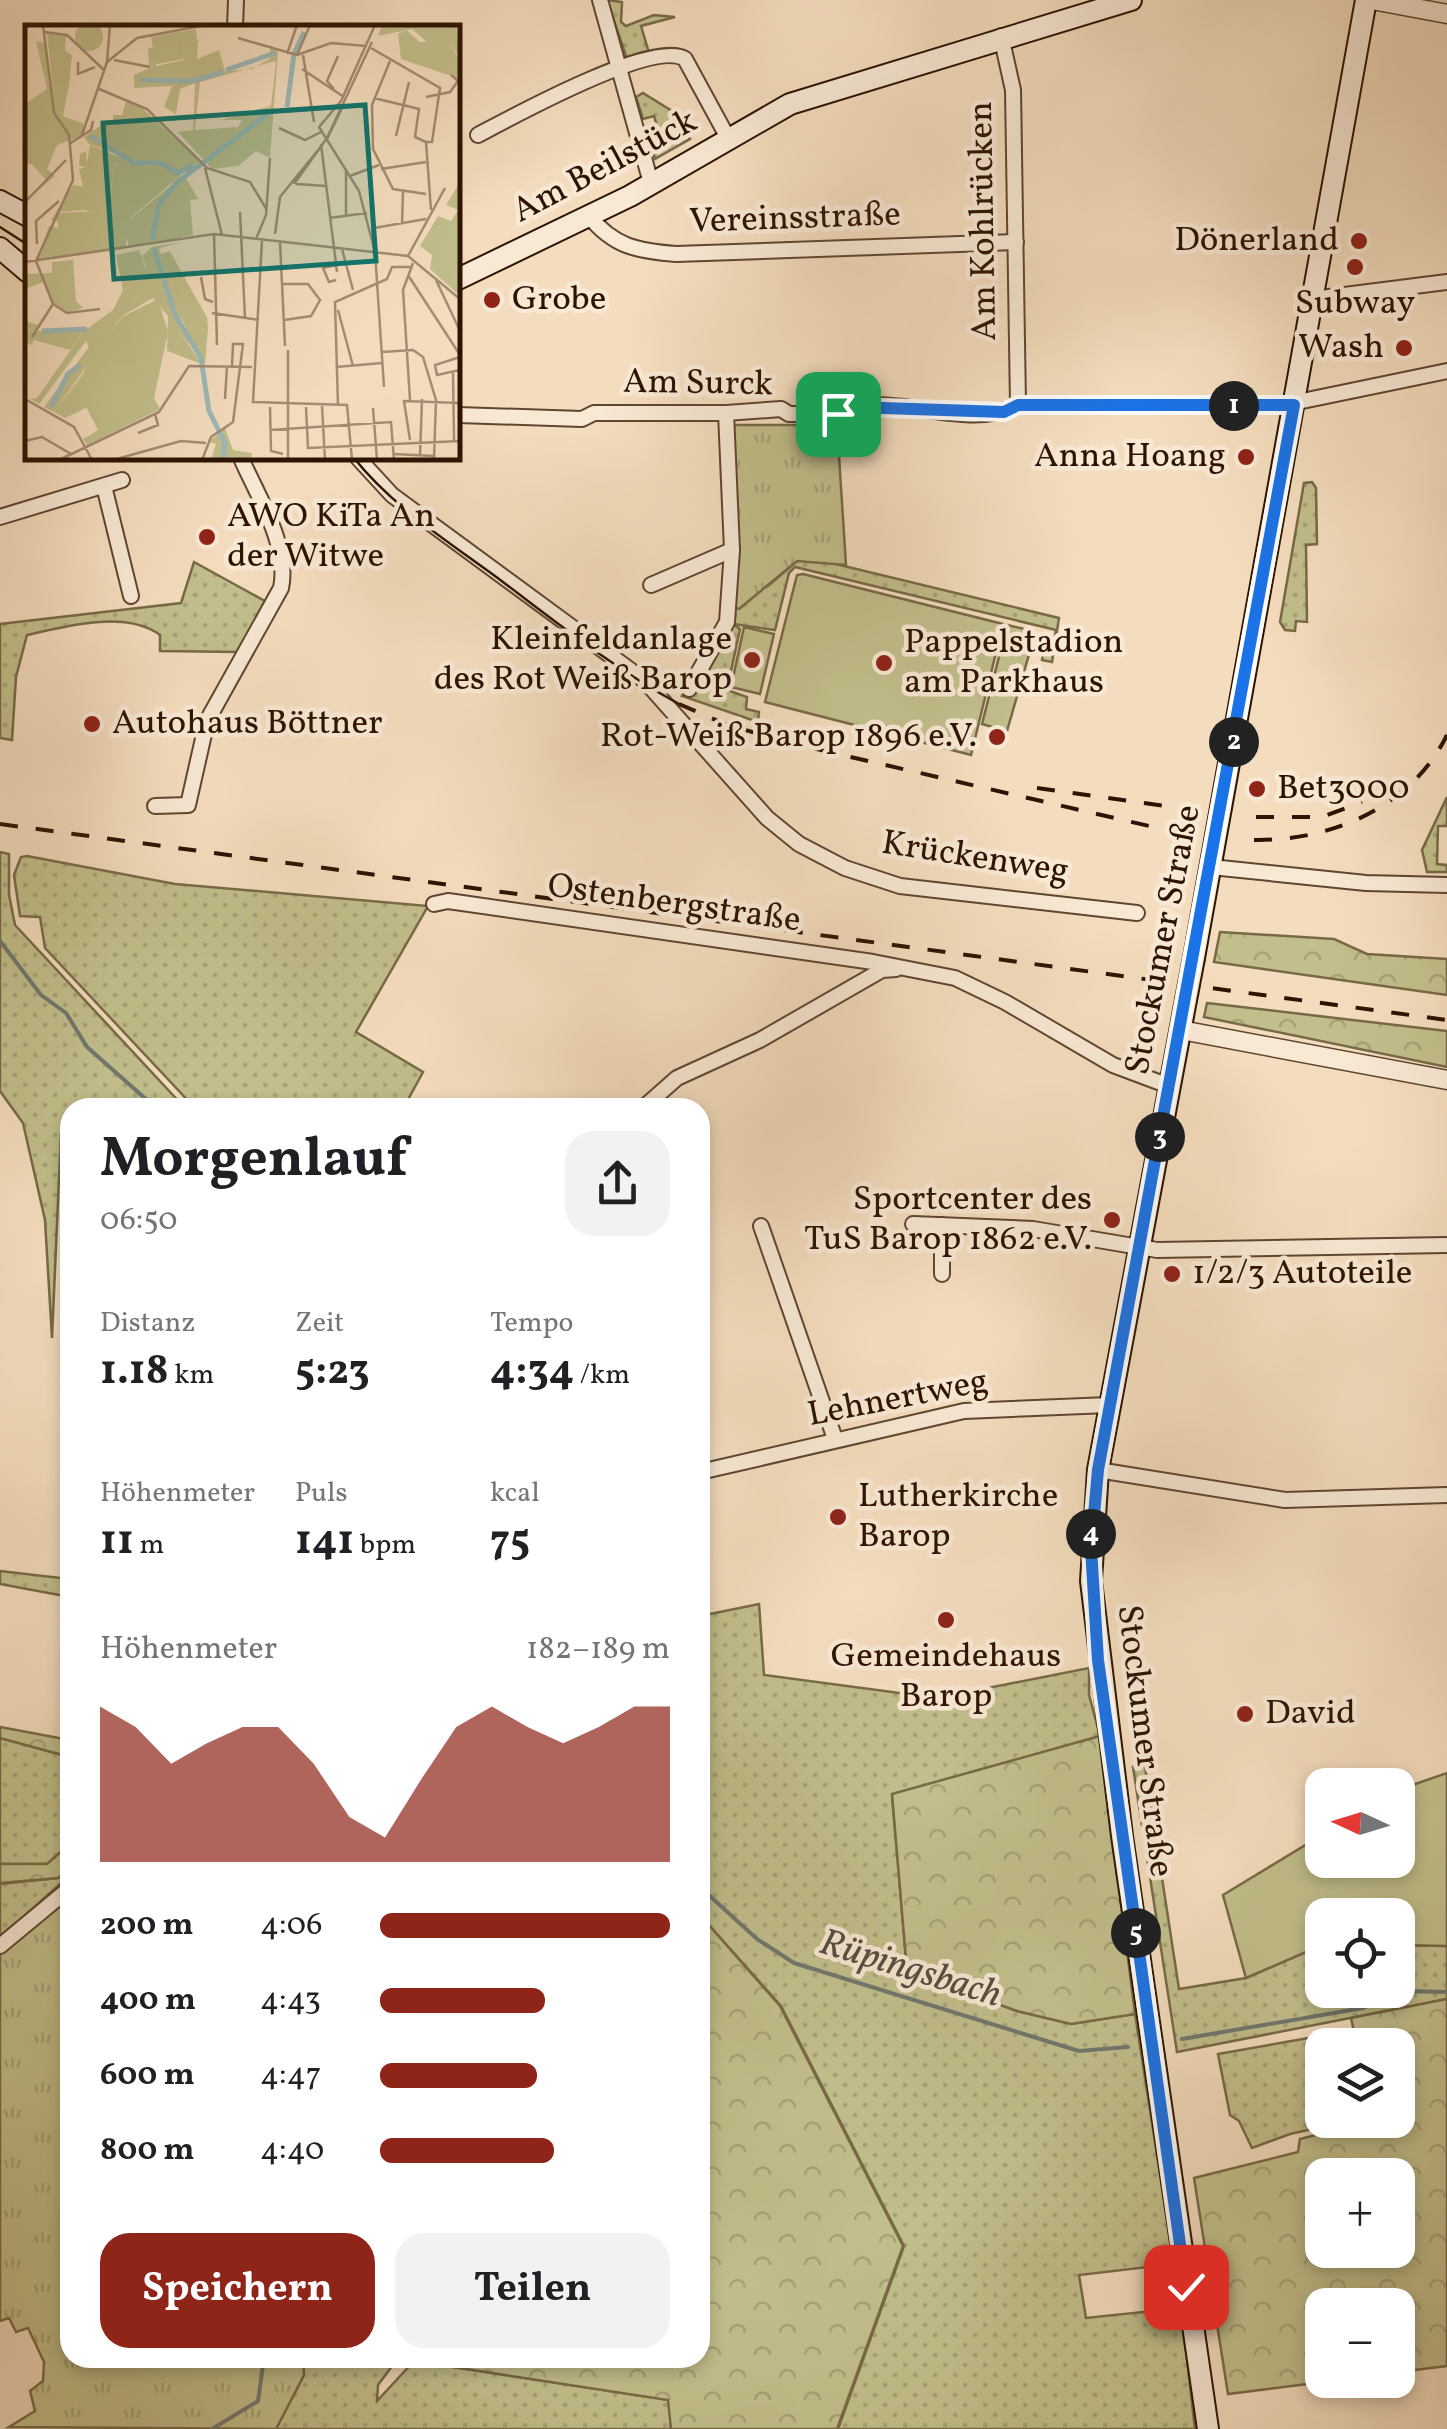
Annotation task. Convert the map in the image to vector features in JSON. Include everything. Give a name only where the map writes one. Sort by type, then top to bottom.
[{"type":"main road","name":"Am Beilstück","points":[[460,278],[651,184],[790,104],[1001,36],[1131,0]]},
{"type":"main road","name":"Stockumer Straße","points":[[1208,2429],[1098,1660],[1091,1549],[1109,1405],[1369,0]]},
{"type":"main road","points":[[0,201],[25,214]]},
{"type":"main road","points":[[0,248],[25,269]]},
{"type":"street","points":[[235,25],[236,0]]},
{"type":"street","points":[[600,0],[651,184]]},
{"type":"street","points":[[1369,0],[1447,14]]},
{"type":"street","name":"Am Kohlrücken","points":[[1001,36],[1012,90],[1018,405]]},
{"type":"street","name":"Am Beilstück","points":[[620,68],[678,55],[728,138]]},
{"type":"street","points":[[478,135],[620,68]]},
{"type":"street","name":"Vereinsstraße","points":[[589,216],[604,235],[631,250],[676,254],[1016,242]]},
{"type":"street","points":[[1313,299],[1447,282]]},
{"type":"street","name":"Am Surck","points":[[460,414],[513,414],[537,420],[582,419],[594,413],[781,409],[789,414],[838,414],[852,407],[1004,412],[1018,405],[1294,405],[1322,395],[1447,372]]},
{"type":"street","points":[[689,689],[727,622],[732,550],[726,413]]},
{"type":"street","points":[[155,806],[188,804],[207,721],[282,588],[284,575],[278,544],[242,460]]},
{"type":"street","name":"Krückenweg","points":[[360,460],[392,494],[645,681],[767,818],[798,844],[845,868],[900,886],[1137,912]]},
{"type":"street","points":[[0,517],[122,480]]},
{"type":"street","points":[[104,486],[131,596]]},
{"type":"street","points":[[650,585],[732,550]]},
{"type":"street","points":[[1211,866],[1366,882],[1447,885]]},
{"type":"street","name":"Ostenbergstraße","points":[[434,904],[448,901],[955,978],[1005,1002],[1113,1065],[1169,1086]]},
{"type":"street","name":"Ostenbergstraße","points":[[655,1098],[677,1078],[760,1040],[882,970],[907,968]]},
{"type":"street","points":[[1181,1030],[1447,1080]]},
{"type":"street","points":[[914,1224],[1034,1229],[1140,1249],[1447,1245]]},
{"type":"street","points":[[942,1225],[942,1274]]},
{"type":"street","points":[[761,1226],[835,1439]]},
{"type":"street","name":"Lehnertweg","points":[[710,1470],[964,1411],[1109,1405]]},
{"type":"street","points":[[1098,1470],[1285,1500],[1447,1495]]},
{"type":"street","points":[[0,1946],[60,1896]]},
{"type":"green space","points":[[607,0],[622,2],[621,22],[626,26],[654,15],[675,17],[641,26],[649,53],[627,59]]},
{"type":"green space","points":[[643,93],[672,111],[690,139],[655,159],[649,140],[660,136],[654,116],[643,119],[636,97]]},
{"type":"green space","points":[[734,425],[837,425],[846,565],[797,561],[739,609],[729,604]]},
{"type":"green space","points":[[1312,482],[1316,488],[1317,544],[1306,545],[1307,622],[1296,621],[1295,631],[1285,630],[1280,622],[1304,483]]},
{"type":"green space","points":[[815,559],[1059,618],[1052,662],[1042,660],[1045,644],[1053,645],[1056,630],[795,567],[789,573],[775,630],[733,624],[740,629],[727,690],[747,697],[746,709],[759,712],[758,722],[682,696],[697,677],[729,604],[768,586],[797,561]]},
{"type":"green space","points":[[194,562],[265,601],[239,652],[160,651],[160,635],[130,623],[77,624],[27,635],[16,677],[12,740],[0,738],[0,624],[181,603]]},
{"type":"green space","name":"Pappelstadion am Parkhaus","points":[[797,575],[1003,624],[971,755],[765,702]]},
{"type":"green space","points":[[1007,625],[1033,631],[1034,637],[1007,731],[982,724]]},
{"type":"green space","name":"Kleinfeldanlage des Rot Weiß Barop","points":[[744,627],[774,634],[760,694],[731,687]]},
{"type":"green space","points":[[1447,797],[1447,826],[1438,826],[1437,864],[1447,865],[1447,872],[1427,872],[1422,850]]},
{"type":"green space","points":[[0,852],[9,854],[9,895],[15,925],[176,1098],[60,1098],[52,1338],[45,1220],[23,1123],[0,1091]]},
{"type":"green space","points":[[21,857],[175,884],[428,906],[356,1032],[423,1072],[409,1098],[186,1098],[45,948],[40,917],[20,916],[14,875]]},
{"type":"green space","points":[[1220,932],[1334,939],[1367,954],[1447,959],[1447,995],[1214,962]]},
{"type":"green space","points":[[1207,1003],[1447,1031],[1447,1067],[1204,1017]]},
{"type":"green space","points":[[0,1571],[60,1578],[60,1595],[0,1584]]},
{"type":"green space","points":[[759,1604],[764,1675],[937,1698],[1089,1668],[1089,1695],[1100,1736],[892,1795],[907,1971],[1017,2011],[1071,2024],[1135,2014],[1174,2264],[1079,2275],[1086,2318],[1181,2308],[1195,2429],[838,2429],[904,2246],[781,2006],[710,1926],[710,1614]]},
{"type":"green space","points":[[0,1727],[60,1738],[60,1754],[0,1738]]},
{"type":"green space","points":[[1100,1736],[1135,2014],[1071,2024],[1017,2011],[907,1971],[892,1794]]},
{"type":"green space","points":[[0,1738],[60,1754],[60,1854],[47,1864],[0,1864]]},
{"type":"green space","points":[[1133,1767],[1145,1767],[1179,1989],[1246,1978],[1305,1952],[1305,2008],[1401,2008],[1177,2052]]},
{"type":"green space","points":[[1447,1773],[1447,1946],[1415,1945],[1415,1898],[1305,1898],[1305,1952],[1246,1978],[1223,1895],[1305,1845],[1305,1878],[1415,1878],[1415,1784]]},
{"type":"green space","points":[[60,1852],[60,1876],[0,1883],[0,1864],[47,1864]]},
{"type":"green space","points":[[58,1878],[60,1884],[0,1938],[0,1884]]},
{"type":"green space","points":[[60,1901],[60,2368],[304,2368],[304,2375],[276,2429],[9,2427],[35,2411],[30,2391],[43,2381],[44,2362],[28,2328],[16,2332],[9,2318],[0,2321],[0,1952]]},
{"type":"green space","points":[[710,1926],[780,2006],[903,2246],[837,2429],[671,2429],[668,2400],[460,2368],[710,2368]]},
{"type":"green space","points":[[1415,1945],[1447,1946],[1447,1999],[1415,2005]]},
{"type":"green space","points":[[1447,1999],[1447,2366],[1415,2370],[1415,2288],[1305,2288],[1305,2384],[1228,2394],[1194,2178],[1298,2152],[1300,2139],[1305,2138],[1415,2138],[1415,2028],[1353,2028],[1351,2018]]},
{"type":"green space","points":[[1305,2039],[1305,2131],[1252,2148],[1239,2121],[1230,2115],[1218,2054]]},
{"type":"green space","points":[[304,2368],[391,2368],[378,2385],[377,2401],[408,2368],[460,2368],[669,2400],[671,2429],[276,2429],[304,2375]]},
{"type":"waterway","name":"Rüpingsbach","points":[[0,941],[41,995],[66,1013],[87,1047],[145,1098]]},
{"type":"waterway","name":"Rüpingsbach","points":[[710,1896],[757,1939],[794,1963],[1079,2051],[1128,2047]]},
{"type":"waterway","name":"Rüpingsbach","points":[[1182,2039],[1363,2008],[1402,1991],[1447,1992]]},
{"type":"waterway","points":[[212,2429],[258,2401],[263,2368]]},
{"type":"tram line","points":[[0,227],[25,243]]},
{"type":"tram line","points":[[356,460],[420,522],[608,660],[679,704]]},
{"type":"railway","points":[[679,704],[725,724],[786,742],[1175,832]]},
{"type":"railway","points":[[1254,840],[1312,834],[1366,815],[1412,782],[1432,761],[1447,735]]},
{"type":"railway","points":[[1037,788],[1179,808]]},
{"type":"railway","points":[[1256,817],[1322,817],[1362,802]]},
{"type":"railway","points":[[0,824],[1447,1020]]},
{"type":"place","name":"Dönerland","points":[[1359,241]]},
{"type":"place","name":"Subway","points":[[1355,267]]},
{"type":"place","name":"Grobe","points":[[492,300]]},
{"type":"place","name":"Wash","points":[[1404,348]]},
{"type":"place","name":"Anna Hoang","points":[[1246,457]]},
{"type":"place","name":"AWO KiTa An der Witwe","points":[[207,537]]},
{"type":"place","name":"Kleinfeldanlage des Rot Weiß Barop","points":[[752,660]]},
{"type":"place","name":"Pappelstadion am Parkhaus","points":[[884,663]]},
{"type":"place","name":"Autohaus Böttner","points":[[92,724]]},
{"type":"place","name":"Rot-Weiß Barop 1896 e.V.","points":[[997,737]]},
{"type":"place","name":"Bet3000","points":[[1257,789]]},
{"type":"place","name":"Sportcenter des TuS Barop 1862 e.V.","points":[[1112,1220]]},
{"type":"place","name":"1/2/3 Autoteile","points":[[1172,1274]]},
{"type":"place","name":"Lutherkirche Barop","points":[[838,1517]]},
{"type":"place","name":"Gemeindehaus Barop","points":[[946,1620]]},
{"type":"place","name":"David","points":[[1245,1714]]},
{"type":"route","points":[[838,414],[852,407],[1004,412],[1018,405],[1294,405],[1098,1470],[1091,1534],[1098,1660],[1186,2287]]}]
